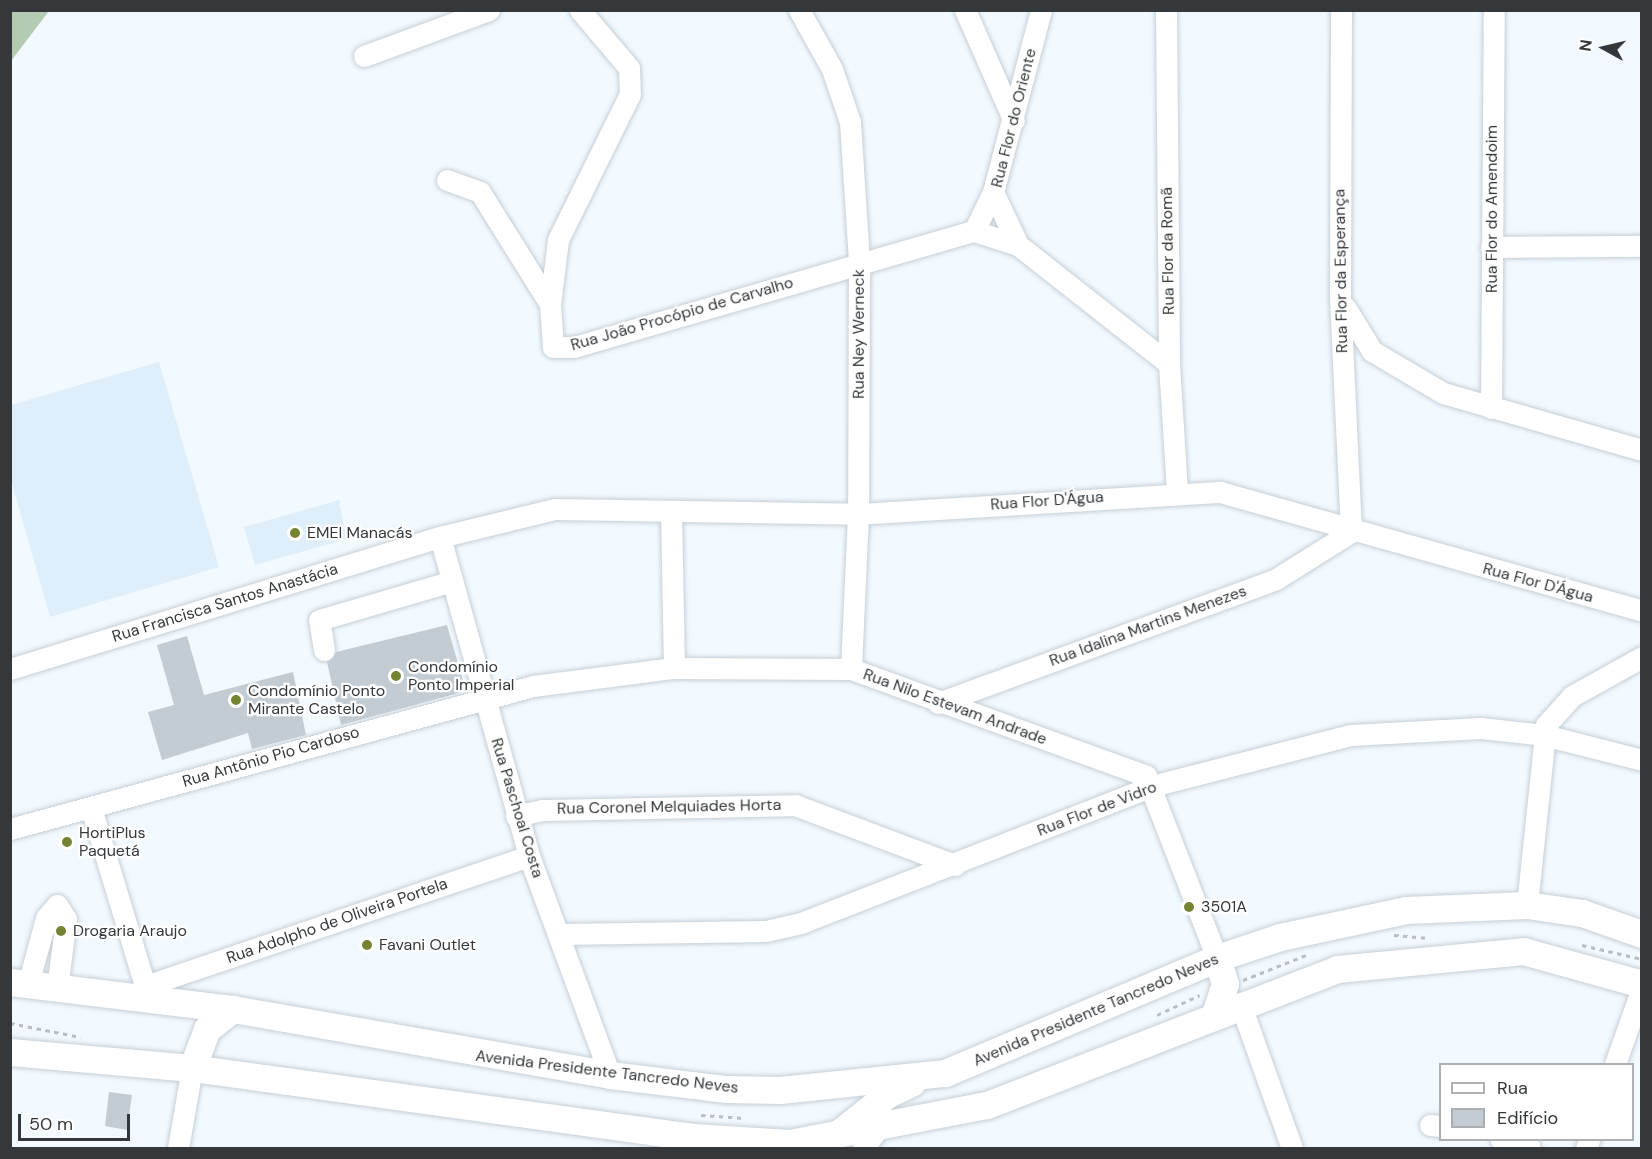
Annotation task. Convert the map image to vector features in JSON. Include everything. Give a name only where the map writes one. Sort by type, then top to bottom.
[{"type":"main road","name":"Avenida Presidente Tancredo Neves","points":[[19,983],[57,988],[144,992],[610,1075],[780,1090],[945,1073],[1217,958],[1280,938],[1406,910],[1527,905],[1582,913],[1641,934]]},
{"type":"main road","points":[[10,1052],[192,1068],[694,1137],[829,1143],[871,1139],[987,1105],[1215,1014],[1232,994],[1337,969],[1523,951],[1641,986]]},
{"type":"main road","points":[[1217,958],[1232,994]]},
{"type":"main road","points":[[192,1068],[207,1029],[233,1009]]},
{"type":"main road","points":[[829,1143],[888,1094],[945,1073]]},
{"type":"street","points":[[364,56],[489,10]]},
{"type":"street","name":"Rua João Procópio de Carvalho","points":[[580,10],[629,68],[630,94],[565,219],[550,303],[550,341],[560,350],[859,262]]},
{"type":"street","name":"Rua Ney Werneck","points":[[799,10],[832,69],[850,122],[859,262],[858,514],[851,669]]},
{"type":"street","points":[[965,10],[1014,121]]},
{"type":"street","name":"Rua Flor do Oriente","points":[[1041,10],[1014,121],[993,192],[1018,245],[1169,364]]},
{"type":"street","name":"Rua Flor da Romã","points":[[1166,10],[1169,364],[1177,492]]},
{"type":"street","name":"Rua Flor da Esperança","points":[[1341,10],[1340,295],[1351,532]]},
{"type":"street","name":"Rua Flor do Amendoim","points":[[1491,408],[1494,10]]},
{"type":"street","points":[[447,180],[480,192],[550,303]]},
{"type":"street","points":[[974,231],[993,192]]},
{"type":"street","points":[[859,262],[974,231],[1018,245]]},
{"type":"street","points":[[1491,247],[1641,246]]},
{"type":"street","points":[[1340,295],[1356,332],[1372,351],[1443,393],[1641,450]]},
{"type":"street","name":"Rua Flor D'Água","points":[[440,537],[555,509],[858,514],[1177,492],[1220,492],[1351,532],[1641,611]]},
{"type":"street","points":[[671,511],[674,668]]},
{"type":"street","name":"Rua Idalina Martins Menezes","points":[[938,703],[1276,579],[1351,532]]},
{"type":"street","name":"Rua Paschoal Costa","points":[[440,537],[516,816],[610,1075]]},
{"type":"street","name":"Rua Francisca Santos Anastácia","points":[[10,669],[440,537]]},
{"type":"street","points":[[324,650],[319,620],[452,581]]},
{"type":"street","points":[[1527,905],[1544,735],[1572,696],[1641,657]]},
{"type":"street","name":"Rua Nilo Estevam Andrade","points":[[674,668],[851,669],[938,703],[1130,769],[1146,776],[1152,786]]},
{"type":"street","name":"Rua Antônio Pio Cardoso","points":[[10,829],[485,697],[674,668]]},
{"type":"street","name":"Rua Flor de Vidro","points":[[559,934],[766,931],[955,865],[1152,786],[1351,735],[1480,728],[1544,735],[1641,760]]},
{"type":"street","points":[[1152,786],[1217,958]]},
{"type":"street","name":"Rua Coronel Melquiades Horta","points":[[516,816],[543,810],[795,805],[955,865]]},
{"type":"street","points":[[91,808],[144,992]]},
{"type":"street","name":"Rua Adolpho de Oliveira Portela","points":[[144,992],[529,856]]},
{"type":"street","points":[[19,983],[46,918],[57,905],[66,919],[57,988]]},
{"type":"street","points":[[1616,1063],[1641,986]]},
{"type":"street","points":[[1232,994],[1292,1149]]},
{"type":"street","points":[[178,1149],[192,1068]]},
{"type":"street","points":[[1504,1141],[1530,1149]]},
{"type":"path","points":[[1386,934],[1431,939]]},
{"type":"path","points":[[1570,944],[1641,959]]},
{"type":"path","points":[[1153,1017],[1232,994],[1318,951]]},
{"type":"path","points":[[10,1023],[72,1032],[91,1042]]},
{"type":"path","points":[[688,1115],[752,1119]]},
{"type":"shaded area","points":[[159,362],[219,567],[50,617],[11,480],[11,405]]},
{"type":"shaded area","name":"EMEI Manacás","points":[[339,500],[346,539],[255,565],[244,527]]},
{"type":"green space","points":[[10,11],[49,11],[11,61]]},
{"type":"building","name":"Condomínio Ponto Imperial","points":[[447,625],[466,691],[341,725],[327,662],[336,652]]},
{"type":"building","name":"Condomínio Ponto Mirante Castelo","points":[[187,636],[204,695],[293,672],[306,735],[252,749],[248,733],[162,760],[148,712],[174,705],[157,645]]},
{"type":"building","points":[[109,1092],[132,1095],[127,1130],[105,1126]]},
{"type":"place","name":"EMEI Manacás","points":[[295,533]]},
{"type":"place","name":"Condomínio Ponto Imperial","points":[[396,676]]},
{"type":"place","name":"Condomínio Ponto Mirante Castelo","points":[[236,700]]},
{"type":"place","name":"HortiPlus Paquetá","points":[[67,842]]},
{"type":"place","name":"3501A","points":[[1189,907]]},
{"type":"place","name":"Drogaria Araujo","points":[[61,931]]},
{"type":"place","name":"Favani Outlet","points":[[367,945]]}]
